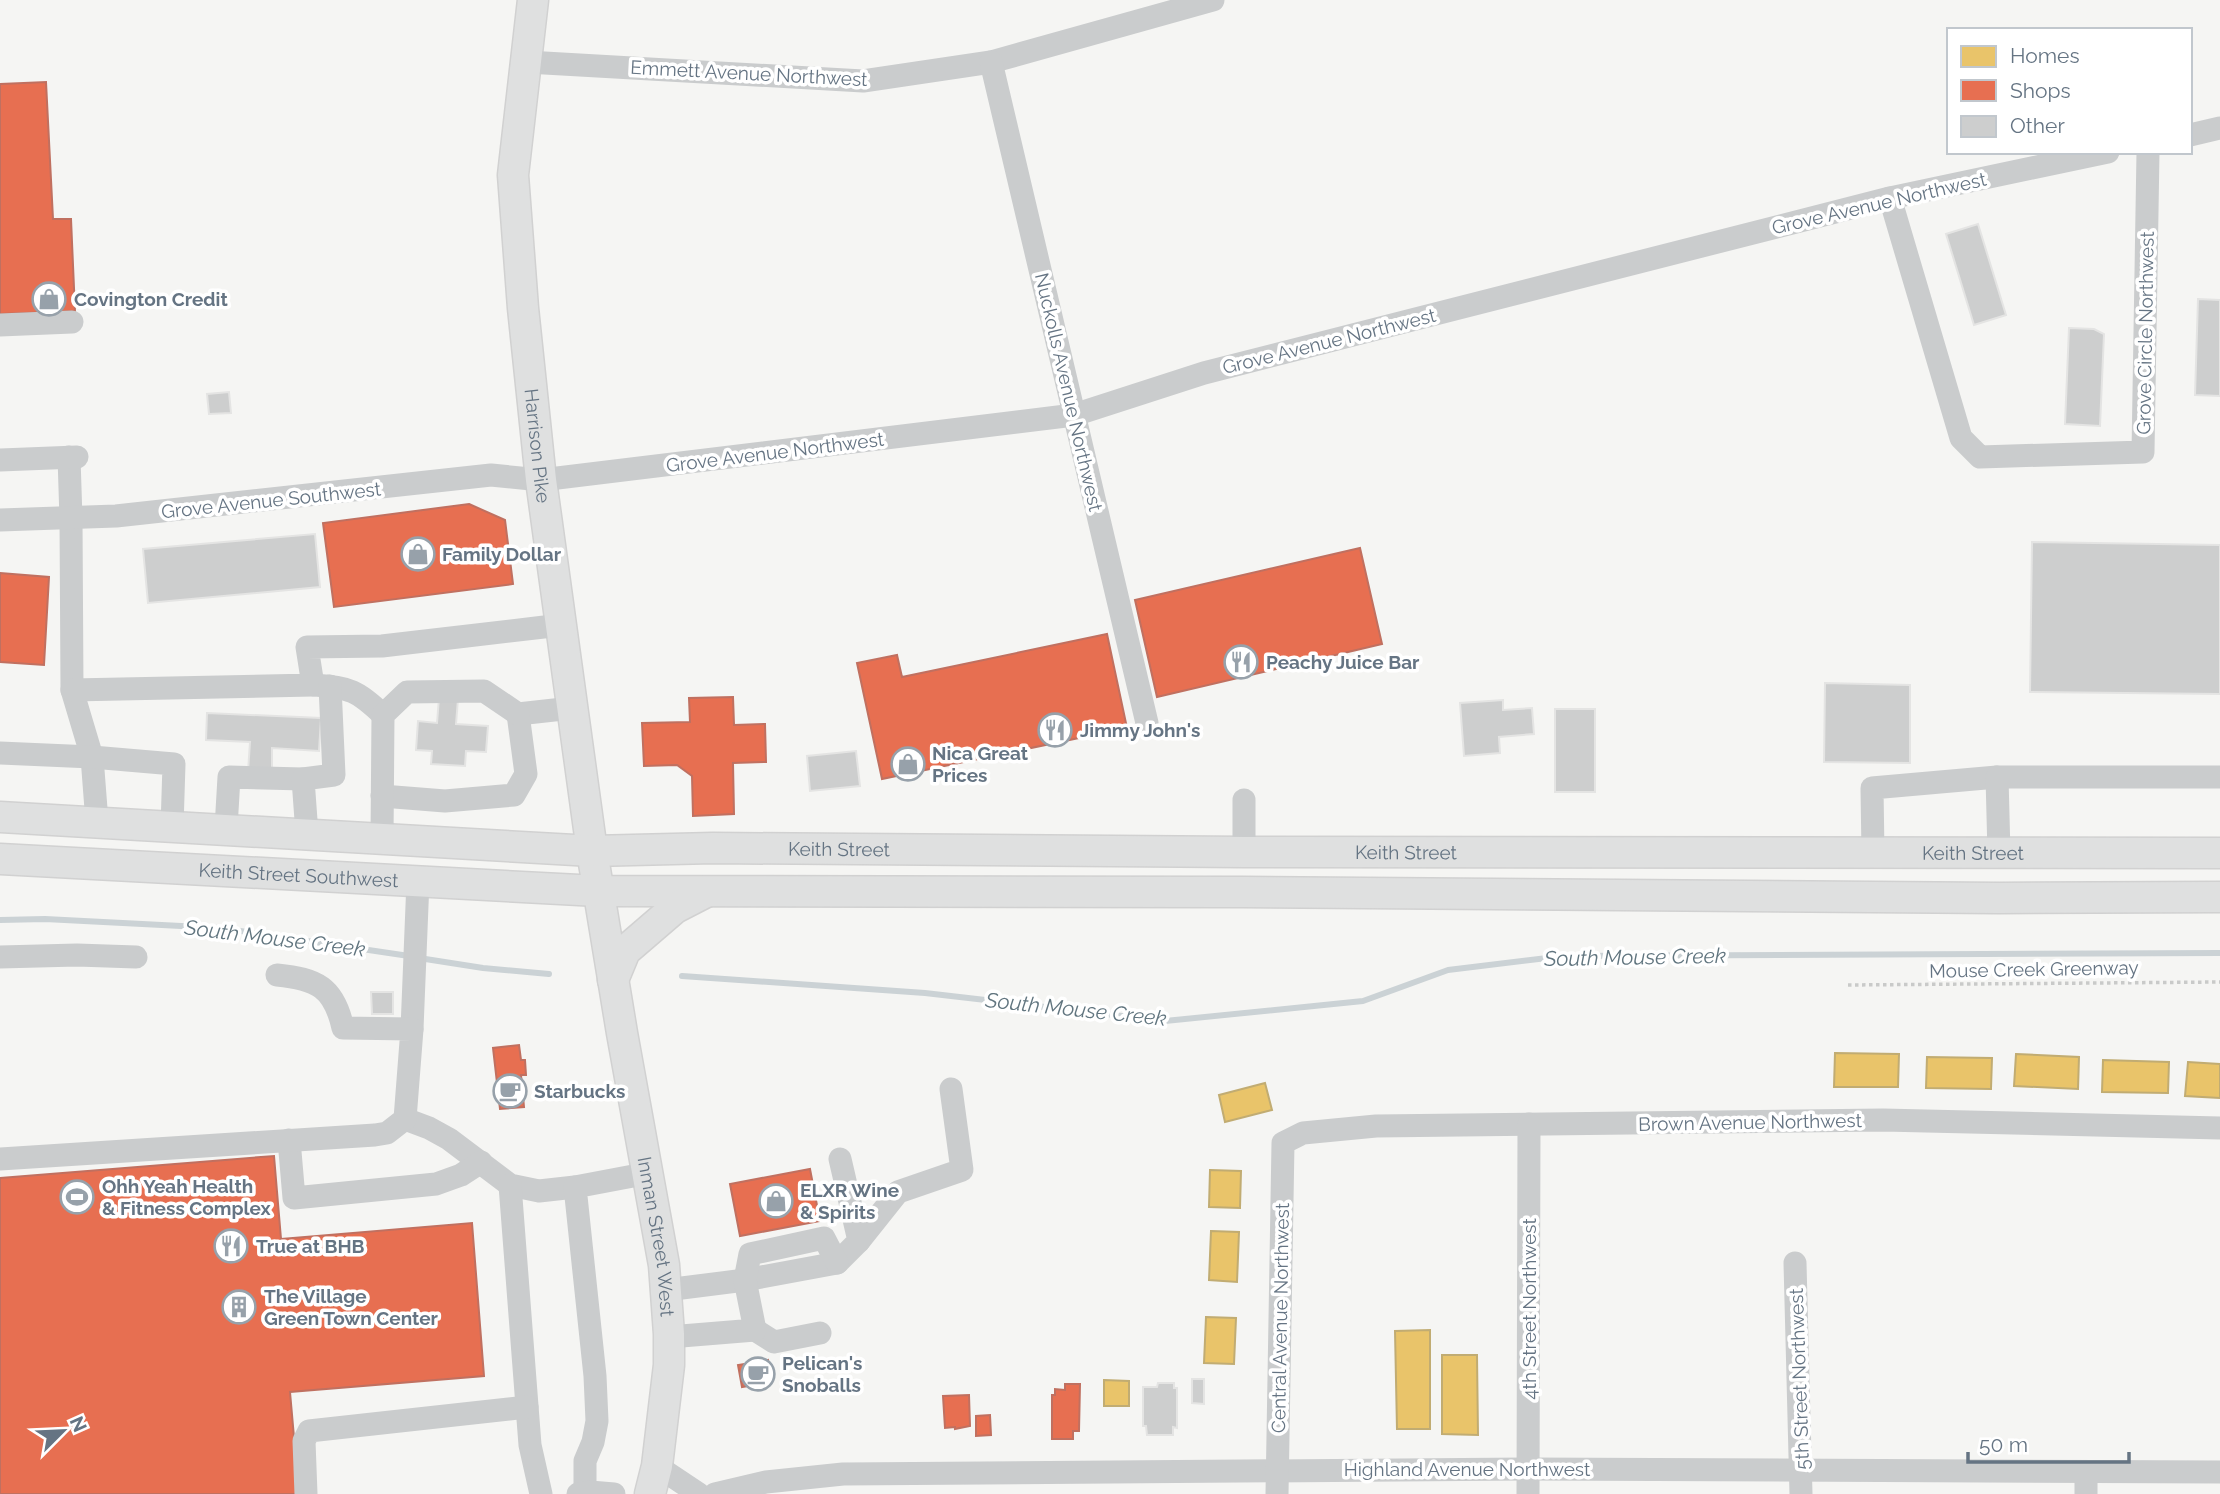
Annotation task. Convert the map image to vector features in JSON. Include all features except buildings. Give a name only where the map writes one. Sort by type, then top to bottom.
[{"type":"main road","name":"Harrison Pike","points":[[533,0],[513,175],[523,308],[541,481],[598,891]]},
{"type":"main road","points":[[0,817],[592,851]]},
{"type":"main road","points":[[93,864],[97,822]]},
{"type":"main road","name":"Keith Street","points":[[592,851],[713,848],[1999,855],[2220,853]]},
{"type":"main road","points":[[1244,852],[1244,892]]},
{"type":"main road","points":[[1999,855],[1999,898]]},
{"type":"main road","name":"Keith Street Southwest","points":[[0,859],[598,891]]},
{"type":"main road","name":"Keith Street","points":[[598,891],[2220,897]]},
{"type":"main road","name":"Inman Street West","points":[[598,891],[649,1173],[666,1290],[669,1365],[654,1480]]},
{"type":"main road","points":[[613,980],[625,951],[675,908],[708,891]]},
{"type":"street","name":"Emmett Avenue Northwest","points":[[527,62],[863,81],[991,62],[1213,0]]},
{"type":"street","name":"Nuckolls Avenue Northwest","points":[[991,62],[1147,723]]},
{"type":"street","points":[[2192,135],[2220,128]]},
{"type":"street","name":"Grove Avenue Northwest","points":[[541,481],[1074,415],[1204,373],[1890,198],[2099,154]]},
{"type":"street","name":"Grove Circle Northwest","points":[[1890,198],[1961,438],[1980,457],[2143,452],[2148,154]]},
{"type":"street","points":[[0,326],[72,323]]},
{"type":"street","points":[[0,460],[73,457],[72,690],[92,757],[97,822]]},
{"type":"street","name":"Grove Avenue Southwest","points":[[0,520],[71,519],[304,497],[491,475],[541,481]]},
{"type":"street","points":[[226,828],[229,777],[303,779],[334,775],[321,686],[307,647],[382,646],[561,625]]},
{"type":"street","points":[[72,690],[321,686],[345,688],[366,699],[383,715]]},
{"type":"street","points":[[382,839],[383,715],[407,692],[484,691],[518,714],[572,708]]},
{"type":"street","points":[[382,796],[445,801],[514,794],[526,774],[518,714]]},
{"type":"street","points":[[0,753],[174,764],[172,827]]},
{"type":"street","points":[[1873,854],[1872,788],[1997,777],[2220,777]]},
{"type":"street","points":[[1997,777],[1999,855]]},
{"type":"street","points":[[303,779],[307,834]]},
{"type":"street","points":[[1244,800],[1244,852]]},
{"type":"street","points":[[0,1159],[387,1133],[405,1119],[418,881]]},
{"type":"street","points":[[0,957],[136,957]]},
{"type":"street","points":[[277,975],[295,977],[324,989],[334,1000],[343,1028],[412,1029]]},
{"type":"street","points":[[666,1290],[745,1280],[837,1263],[859,1241],[898,1192],[962,1170],[951,1089]]},
{"type":"street","points":[[405,1119],[449,1139],[510,1185],[539,1191],[649,1173]]},
{"type":"street","name":"Brown Avenue Northwest","points":[[1283,1143],[1303,1133],[1376,1126],[1882,1120],[2220,1128]]},
{"type":"street","name":"4th Street Northwest","points":[[1528,1494],[1529,1124]]},
{"type":"street","points":[[289,1140],[294,1198],[436,1185],[461,1175],[481,1161]]},
{"type":"street","name":"Central Avenue Northwest","points":[[1278,1494],[1283,1143]]},
{"type":"street","points":[[840,1159],[859,1241]]},
{"type":"street","points":[[510,1185],[530,1445],[541,1494]]},
{"type":"street","points":[[575,1187],[595,1376],[597,1421],[593,1442],[585,1461],[581,1494],[614,1494]]},
{"type":"street","name":"5th Street Northwest","points":[[1795,1264],[1801,1483]]},
{"type":"street","points":[[745,1280],[754,1330]]},
{"type":"street","points":[[669,1337],[754,1330],[774,1342],[820,1333]]},
{"type":"street","points":[[306,1494],[304,1441],[309,1431],[527,1407]]},
{"type":"street","name":"Highland Avenue Northwest","points":[[715,1494],[766,1482],[844,1474],[1012,1483],[1278,1470],[1528,1469],[1801,1483],[2086,1483],[2220,1472]]},
{"type":"street","points":[[654,1480],[699,1494]]},
{"type":"path","name":"Mouse Creek Greenway","points":[[1848,985],[2220,982]]},
{"type":"waterway","name":"South Mouse Creek","points":[[0,920],[45,919],[220,928],[409,956]]},
{"type":"waterway","name":"South Mouse Creek","points":[[682,976],[925,993],[1165,1021],[1363,1001],[1448,970],[1564,956],[2220,953]]},
{"type":"waterway","name":"South Mouse Creek","points":[[419,958],[483,968],[549,974]]},
{"type":"place","name":"Covington Credit","points":[[49,299]]},
{"type":"place","name":"Family Dollar","points":[[418,554]]},
{"type":"place","name":"Peachy Juice Bar","points":[[1241,662]]},
{"type":"place","name":"Jimmy John's","points":[[1055,730]]},
{"type":"place","name":"Nica Great Prices","points":[[908,764]]},
{"type":"place","name":"Starbucks","points":[[510,1091]]},
{"type":"place","name":"Ohh Yeah Health & Fitness Complex","points":[[77,1197]]},
{"type":"place","name":"ELXR Wine & Spirits","points":[[776,1201]]},
{"type":"place","name":"True at BHB","points":[[231,1246]]},
{"type":"place","name":"The Village Green Town Center","points":[[239,1307]]},
{"type":"place","name":"Pelican's Snoballs","points":[[758,1374]]}]
